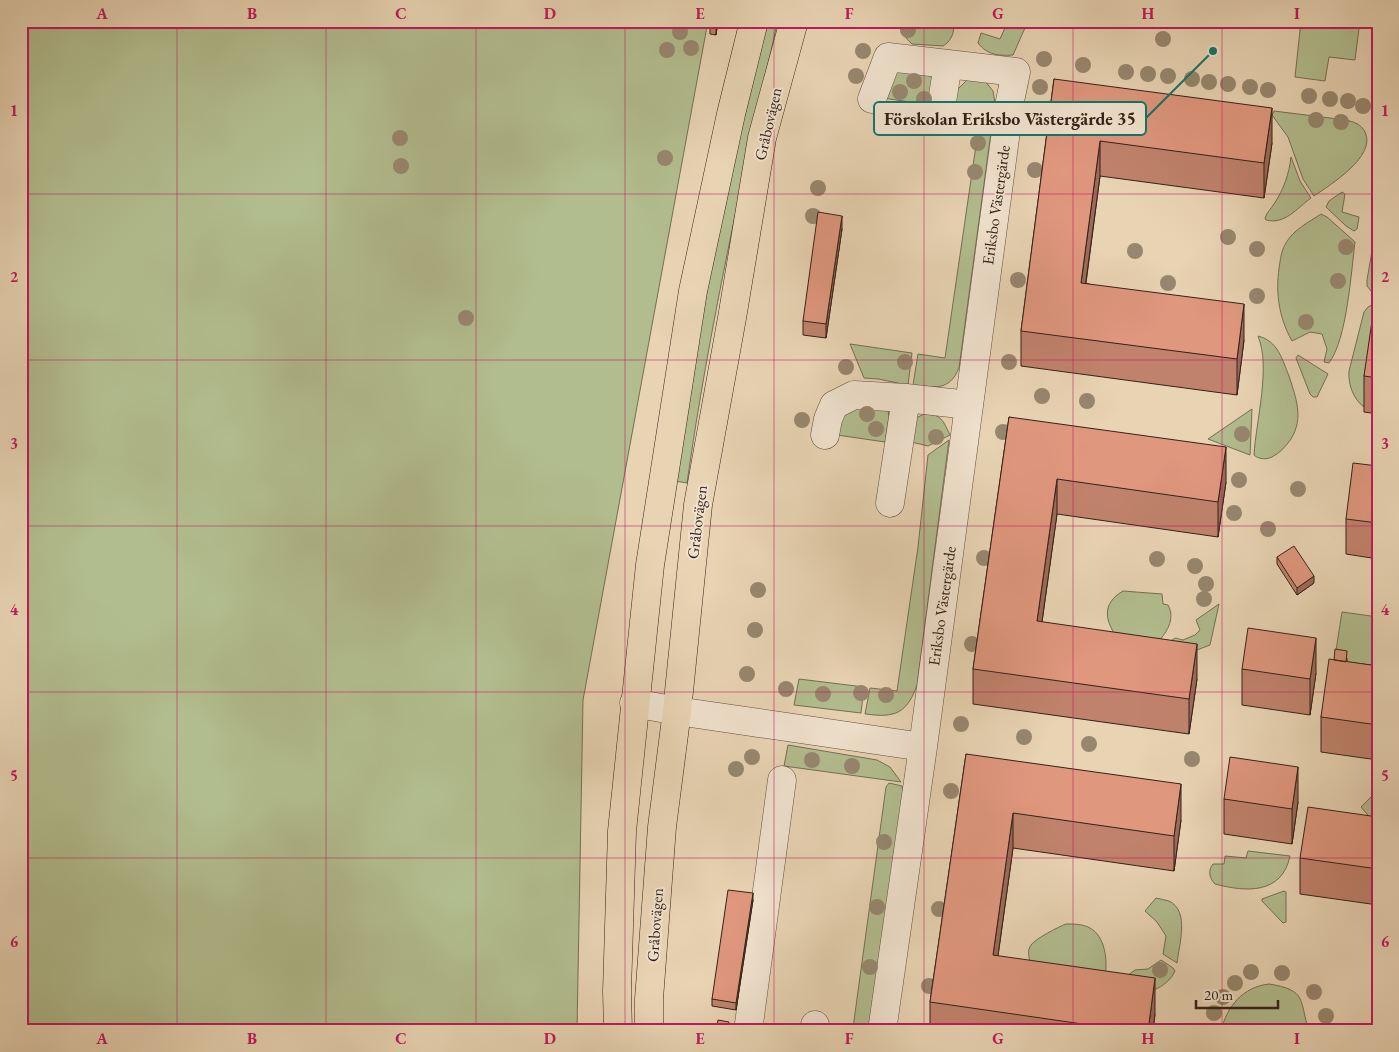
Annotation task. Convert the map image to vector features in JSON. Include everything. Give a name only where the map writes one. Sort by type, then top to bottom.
[{"type":"main road","points":[[618,1031],[617,991],[622,832],[634,703],[650,565],[693,291],[731,114],[754,21]]},
{"type":"main road","name":"Gråbovägen","points":[[649,1031],[649,999],[662,827],[677,711],[698,505],[762,138],[794,21]]},
{"type":"street","name":"Eriksbo Västergärde","points":[[872,99],[888,57],[1016,72],[1010,101],[923,746],[882,1031]]},
{"type":"street","points":[[941,108],[948,64]]},
{"type":"street","points":[[825,435],[828,419],[834,405],[854,395],[906,398],[969,405]]},
{"type":"street","points":[[890,503],[906,398]]},
{"type":"street","points":[[634,703],[677,711],[923,746]]},
{"type":"street","points":[[748,1031],[782,780]]},
{"type":"green space","points":[[21,21],[708,21],[583,700],[577,1031],[21,1031]]},
{"type":"green space","points":[[767,21],[777,21],[777,24],[716,310],[687,483],[675,481],[677,459],[716,241],[741,123]]},
{"type":"green space","points":[[904,21],[917,21],[933,26],[936,21],[954,24],[950,39],[943,46],[912,44],[904,34]]},
{"type":"green space","points":[[1008,21],[1028,21],[1013,55],[994,54],[985,50],[978,43],[981,33],[1000,39]]},
{"type":"green space","points":[[1301,21],[1360,21],[1355,60],[1329,57],[1325,81],[1295,77]]},
{"type":"green space","points":[[898,70],[929,74],[932,78],[930,105],[883,98]]},
{"type":"green space","points":[[968,79],[985,81],[993,91],[995,103],[959,368],[951,381],[946,384],[934,387],[913,385],[918,354],[945,358],[981,111],[952,106],[956,91]]},
{"type":"green space","points":[[1274,111],[1346,120],[1359,125],[1365,132],[1367,141],[1364,151],[1350,169],[1314,196],[1303,179],[1288,137],[1272,115]]},
{"type":"green space","points":[[1291,157],[1300,181],[1311,198],[1285,218],[1273,221],[1266,220],[1267,214],[1283,187]]},
{"type":"green space","points":[[1342,192],[1345,194],[1342,212],[1359,217],[1357,229],[1354,231],[1326,207],[1329,201]]},
{"type":"green space","points":[[1321,214],[1355,242],[1344,322],[1335,352],[1329,363],[1324,362],[1327,349],[1322,334],[1310,332],[1292,341],[1281,312],[1278,293],[1281,255],[1285,245],[1297,230]]},
{"type":"green space","points":[[1375,234],[1377,234],[1378,291],[1371,291],[1367,286],[1367,280]]},
{"type":"green space","points":[[1378,302],[1378,354],[1370,354],[1364,407],[1352,391],[1349,371],[1364,312],[1368,307]]},
{"type":"green space","points":[[1258,336],[1265,338],[1275,346],[1289,376],[1298,408],[1297,423],[1291,439],[1278,453],[1265,459],[1254,455],[1263,378],[1262,349]]},
{"type":"green space","points":[[850,344],[912,353],[908,385],[864,378]]},
{"type":"green space","points":[[1298,355],[1328,374],[1317,397],[1313,397],[1310,394],[1296,358]]},
{"type":"green space","points":[[855,406],[888,410],[889,417],[885,442],[837,435],[841,418]]},
{"type":"green space","points":[[1252,409],[1250,455],[1208,439]]},
{"type":"green space","points":[[924,414],[935,415],[941,419],[950,435],[928,446],[907,441],[916,418]]},
{"type":"green space","points":[[949,440],[917,685],[909,702],[898,712],[884,715],[865,714],[870,688],[897,691],[918,547],[928,455]]},
{"type":"green space","points":[[1123,591],[1162,594],[1163,604],[1168,605],[1171,616],[1169,626],[1156,644],[1118,639],[1110,626],[1107,613],[1111,601]]},
{"type":"green space","points":[[1219,604],[1210,645],[1197,650],[1171,641],[1175,638],[1183,640],[1195,635],[1200,630],[1196,620]]},
{"type":"green space","points":[[1342,612],[1378,617],[1378,701],[1329,695]]},
{"type":"green space","points":[[799,679],[864,687],[861,713],[794,705]]},
{"type":"green space","points":[[788,745],[877,760],[890,767],[901,782],[784,766]]},
{"type":"green space","points":[[889,783],[902,786],[903,793],[871,1031],[827,1031],[830,1024],[853,1028],[886,787]]},
{"type":"green space","points":[[1378,790],[1378,827],[1361,807]]},
{"type":"green space","points":[[1248,851],[1290,856],[1286,869],[1279,878],[1261,888],[1238,888],[1215,884],[1210,874],[1213,864],[1224,864],[1225,856],[1246,858]]},
{"type":"green space","points":[[1284,891],[1286,892],[1286,922],[1283,923],[1262,899]]},
{"type":"green space","points":[[1156,898],[1169,901],[1179,912],[1182,929],[1177,963],[1163,954],[1166,936],[1157,922],[1145,911]]},
{"type":"green space","points":[[1066,924],[1078,924],[1087,927],[1099,937],[1106,956],[1105,976],[1030,962],[1029,949],[1033,942]]},
{"type":"green space","points":[[1161,960],[1175,971],[1161,987],[1154,990],[1127,976],[1135,970],[1148,969]]},
{"type":"green space","points":[[1269,984],[1290,990],[1300,998],[1309,1031],[1221,1031],[1227,1014],[1238,999],[1251,989]]},
{"type":"building","points":[[711,21],[717,21],[716,28],[710,27]]},
{"type":"building","points":[[1054,79],[1272,108],[1264,163],[1100,141],[1081,283],[1244,304],[1237,359],[1021,331]]},
{"type":"building","points":[[818,212],[842,216],[826,324],[803,321]]},
{"type":"building","points":[[1372,321],[1378,322],[1378,378],[1364,376]]},
{"type":"building","points":[[1009,417],[1226,447],[1218,502],[1057,479],[1037,621],[1197,644],[1189,699],[973,669]]},
{"type":"building","points":[[1353,463],[1378,466],[1378,523],[1346,519]]},
{"type":"building","points":[[1294,546],[1314,576],[1297,588],[1277,557]]},
{"type":"building","points":[[1248,628],[1316,638],[1310,679],[1242,669]]},
{"type":"building","points":[[1335,649],[1347,651],[1346,662],[1334,660]]},
{"type":"building","points":[[1329,659],[1378,666],[1378,725],[1321,717]]},
{"type":"building","points":[[966,754],[1181,784],[1174,836],[1013,813],[993,955],[1155,978],[1148,1031],[1131,1031],[930,1002]]},
{"type":"building","points":[[1230,757],[1298,767],[1292,809],[1224,799]]},
{"type":"building","points":[[1308,807],[1378,817],[1378,869],[1300,858]]},
{"type":"building","points":[[728,890],[753,893],[736,1003],[712,999]]},
{"type":"building","points":[[718,1020],[729,1022],[727,1031],[716,1031]]},
{"type":"place","name":"Förskolan Eriksbo Västergärde 35","points":[[1213,51]]}]
